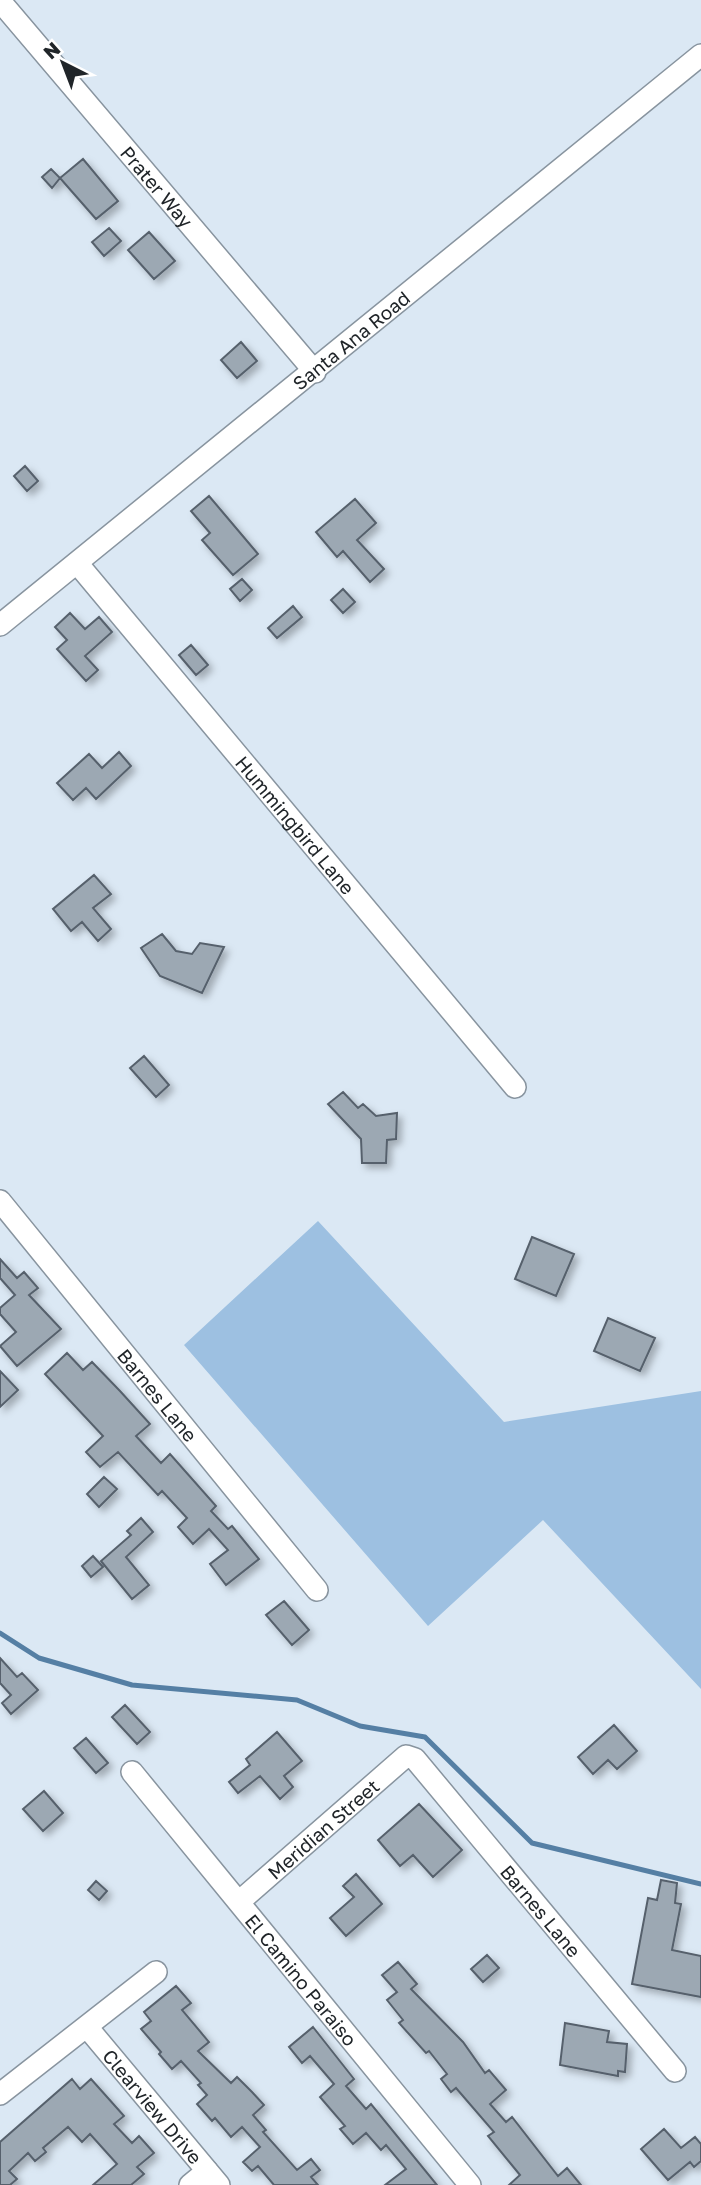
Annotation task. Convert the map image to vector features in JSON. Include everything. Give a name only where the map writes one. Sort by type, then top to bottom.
[{"type":"street","name":"Prater Way","points":[[0,1],[315,372]]},
{"type":"street","name":"Santa Ana Road","points":[[0,625],[315,372],[701,55]]},
{"type":"street","name":"Hummingbird Lane","points":[[77,563],[515,1087]]},
{"type":"street","name":"Barnes Lane","points":[[0,1201],[317,1590]]},
{"type":"street","name":"Barnes Lane","points":[[405,1757],[415,1759],[676,2071]]},
{"type":"street","name":"Meridian Street","points":[[240,1901],[405,1757]]},
{"type":"street","name":"El Camino Paraiso","points":[[132,1772],[470,2185]]},
{"type":"street","points":[[0,2094],[156,1972]]},
{"type":"street","name":"Clearview Drive","points":[[87,2027],[213,2178]]},
{"type":"street","points":[[190,2185],[213,2178]]},
{"type":"shaded area","points":[[318,1221],[504,1422],[701,1391],[701,1689],[543,1520],[428,1626],[184,1345]]},
{"type":"building","points":[[83,159],[118,201],[96,219],[60,178]]},
{"type":"building","points":[[51,169],[60,178],[52,188],[42,177]]},
{"type":"building","points":[[109,228],[121,241],[104,256],[92,242]]},
{"type":"building","points":[[149,232],[175,261],[154,279],[128,250]]},
{"type":"building","points":[[241,342],[257,361],[237,378],[221,360]]},
{"type":"building","points":[[25,466],[38,481],[27,491],[14,476]]},
{"type":"building","points":[[209,496],[258,554],[233,575],[202,540],[210,533],[191,511]]},
{"type":"building","points":[[355,499],[376,523],[357,540],[384,569],[370,582],[343,551],[337,557],[316,532]]},
{"type":"building","points":[[242,579],[252,590],[240,601],[230,589]]},
{"type":"building","points":[[343,589],[355,602],[343,613],[331,600]]},
{"type":"building","points":[[293,606],[302,617],[277,638],[268,628]]},
{"type":"building","points":[[70,613],[85,629],[99,617],[112,632],[85,656],[98,670],[86,681],[57,649],[67,640],[55,627]]},
{"type":"building","points":[[191,645],[208,665],[196,675],[179,655]]},
{"type":"building","points":[[119,752],[131,766],[96,799],[86,788],[73,800],[57,783],[89,754],[102,768]]},
{"type":"building","points":[[94,875],[111,894],[93,908],[111,929],[98,941],[82,922],[71,931],[53,909]]},
{"type":"building","points":[[162,934],[176,951],[192,954],[200,943],[224,947],[202,993],[160,976],[141,948]]},
{"type":"building","points":[[144,1056],[169,1085],[156,1097],[130,1068]]},
{"type":"building","points":[[343,1092],[358,1108],[363,1104],[376,1116],[397,1113],[396,1139],[387,1140],[386,1163],[362,1163],[361,1139],[328,1104]]},
{"type":"building","points":[[532,1237],[574,1254],[556,1296],[515,1279]]},
{"type":"building","points":[[0,1259],[17,1278],[24,1272],[38,1288],[29,1295],[61,1329],[17,1366],[0,1346],[16,1332],[0,1314],[0,1308],[15,1295],[0,1278]]},
{"type":"building","points":[[608,1318],[655,1338],[640,1371],[594,1351]]},
{"type":"building","points":[[67,1353],[83,1370],[92,1362],[120,1391],[150,1424],[136,1436],[161,1463],[170,1454],[216,1506],[211,1511],[228,1529],[232,1526],[259,1559],[226,1585],[210,1564],[228,1550],[209,1529],[193,1544],[178,1527],[187,1518],[162,1491],[158,1495],[118,1452],[100,1467],[86,1452],[103,1436],[45,1374]]},
{"type":"building","points":[[0,1371],[18,1390],[0,1407]]},
{"type":"building","points":[[104,1477],[117,1489],[99,1507],[87,1494]]},
{"type":"building","points":[[141,1518],[153,1532],[126,1557],[149,1585],[132,1599],[101,1561],[131,1535],[127,1531]]},
{"type":"building","points":[[93,1556],[103,1567],[91,1577],[82,1566]]},
{"type":"building","points":[[284,1601],[309,1630],[292,1645],[266,1615]]},
{"type":"building","points":[[0,1658],[17,1677],[22,1673],[38,1690],[11,1714],[2,1703],[11,1695],[0,1683]]},
{"type":"building","points":[[125,1705],[150,1732],[137,1744],[112,1717]]},
{"type":"building","points":[[614,1725],[637,1751],[617,1769],[608,1760],[593,1774],[578,1757]]},
{"type":"building","points":[[277,1732],[302,1761],[284,1776],[293,1787],[280,1799],[260,1776],[238,1793],[229,1782],[250,1765],[246,1759]]},
{"type":"building","points":[[86,1738],[108,1763],[96,1773],[74,1748]]},
{"type":"building","points":[[44,1791],[63,1813],[43,1831],[23,1809]]},
{"type":"building","points":[[419,1804],[462,1850],[433,1877],[413,1855],[400,1866],[378,1840]]},
{"type":"building","points":[[356,1874],[382,1904],[346,1936],[330,1918],[354,1897],[343,1886]]},
{"type":"building","points":[[661,1880],[677,1883],[675,1903],[681,1904],[672,1950],[701,1956],[701,1997],[632,1984],[648,1898],[657,1900]]},
{"type":"building","points":[[96,1881],[107,1891],[99,1900],[88,1890]]},
{"type":"building","points":[[487,1955],[499,1968],[483,1982],[471,1969]]},
{"type":"building","points":[[398,1962],[417,1984],[411,1989],[463,2042],[485,2073],[489,2070],[506,2090],[490,2104],[506,2122],[512,2117],[558,2176],[567,2168],[581,2185],[509,2185],[520,2175],[488,2136],[494,2132],[456,2088],[451,2092],[441,2079],[447,2074],[429,2051],[426,2053],[399,2023],[403,2020],[387,2000],[397,1992],[382,1975]]},
{"type":"building","points":[[176,1986],[191,2003],[182,2010],[209,2042],[198,2051],[231,2083],[237,2077],[264,2105],[253,2115],[266,2130],[263,2132],[297,2170],[311,2159],[320,2170],[311,2177],[318,2185],[274,2185],[258,2166],[252,2171],[243,2162],[260,2147],[242,2127],[231,2137],[215,2118],[212,2121],[197,2104],[207,2095],[198,2085],[201,2083],[181,2061],[172,2069],[141,2029],[151,2021],[144,2012]]},
{"type":"building","points":[[565,2023],[609,2031],[607,2042],[627,2044],[625,2072],[618,2071],[618,2076],[560,2065]]},
{"type":"building","points":[[313,2027],[354,2079],[346,2086],[366,2109],[371,2104],[437,2185],[385,2185],[406,2169],[386,2145],[381,2150],[366,2133],[353,2144],[340,2129],[345,2126],[320,2097],[334,2084],[310,2056],[302,2063],[289,2047]]},
{"type":"building","points":[[72,2079],[80,2089],[91,2079],[124,2116],[114,2124],[132,2143],[139,2136],[154,2153],[137,2167],[144,2174],[131,2185],[93,2185],[117,2164],[90,2134],[82,2142],[68,2127],[43,2148],[46,2152],[35,2161],[28,2153],[9,2171],[17,2179],[10,2185],[0,2185],[0,2142]]},
{"type":"building","points":[[664,2129],[681,2148],[695,2137],[701,2144],[701,2161],[694,2167],[690,2162],[668,2180],[641,2149]]},
{"type":"waterway","points":[[0,1633],[39,1658],[132,1685],[297,1700],[360,1726],[425,1737],[532,1843],[701,1884]]}]
